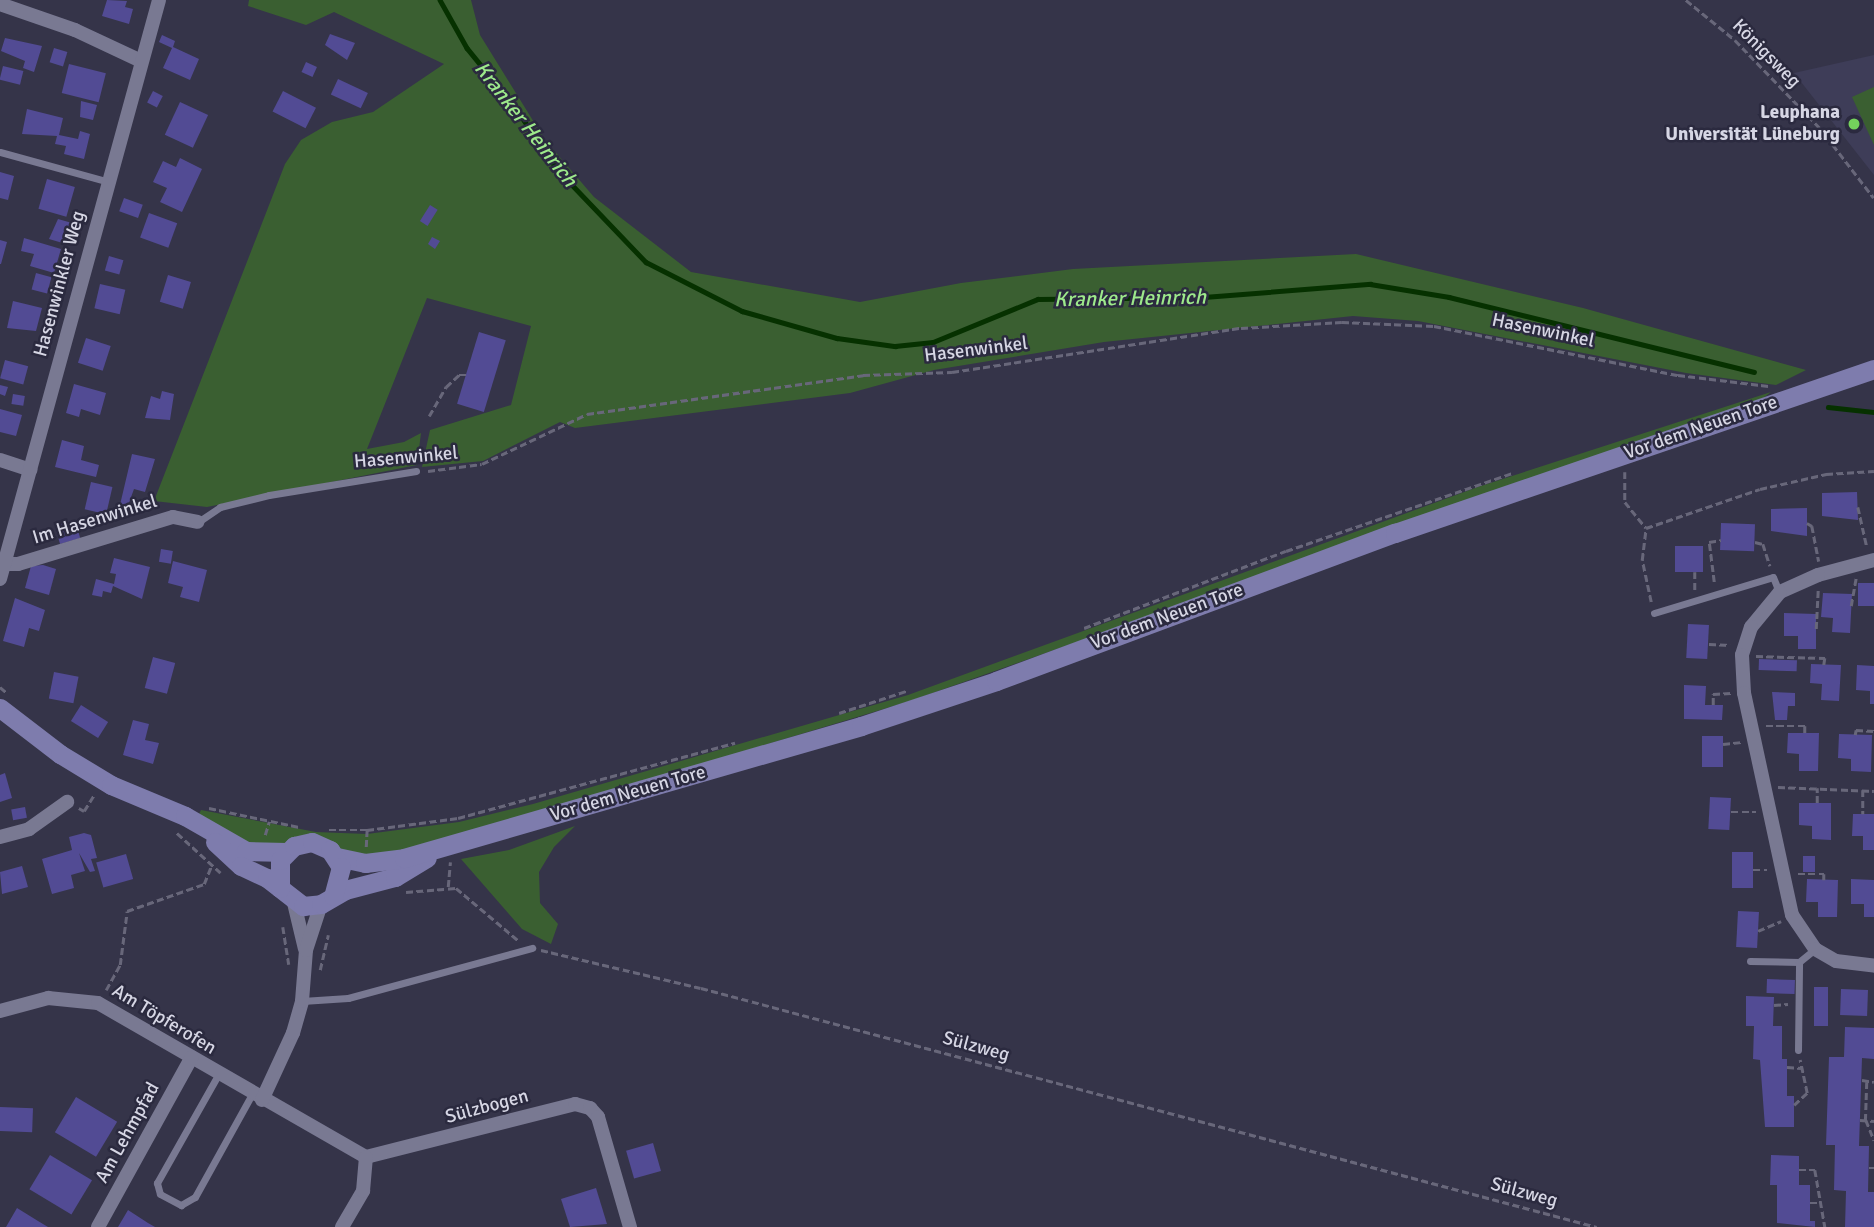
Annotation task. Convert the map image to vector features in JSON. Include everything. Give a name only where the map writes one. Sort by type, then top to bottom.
[{"type":"main road","name":"Vor dem Neuen Tore","points":[[452,842],[861,726],[1625,454],[1874,369]]},
{"type":"main road","points":[[0,708],[78,766],[204,817],[246,851],[286,852],[313,842],[337,857],[365,863],[388,862],[452,842]]},
{"type":"main road","points":[[204,817],[241,866],[280,888],[294,903],[327,900],[395,877],[452,842]]},
{"type":"main road","points":[[280,888],[277,869],[286,852]]},
{"type":"main road","points":[[327,900],[341,877],[337,857]]},
{"type":"street","name":"Hasenwinkler Weg","points":[[0,579],[139,60],[159,0]]},
{"type":"street","points":[[0,4],[75,30],[139,60]]},
{"type":"street","points":[[0,460],[30,470]]},
{"type":"street","name":"Im Hasenwinkel","points":[[4,564],[18,564],[173,517],[198,522]]},
{"type":"street","points":[[1867,562],[1818,575],[1780,592],[1762,608],[1743,650],[1744,693],[1793,915],[1815,949],[1836,961],[1874,967]]},
{"type":"street","points":[[0,837],[29,829],[67,802]]},
{"type":"street","points":[[257,1097],[284,1059],[302,1001],[306,950],[327,900]]},
{"type":"street","points":[[294,903],[306,950]]},
{"type":"street","name":"Am Töpferofen","points":[[0,1011],[48,998],[98,1003],[218,1075],[366,1157]]},
{"type":"street","name":"Am Lehmpfad","points":[[98,1227],[192,1057]]},
{"type":"street","name":"Sülzbogen","points":[[366,1157],[575,1104],[590,1108],[598,1117],[630,1227]]},
{"type":"street","points":[[342,1227],[363,1191],[366,1157]]},
{"type":"lane","points":[[0,152],[107,181]]},
{"type":"lane","name":"Hasenwinkel","points":[[198,522],[220,507],[268,495],[416,471]]},
{"type":"lane","points":[[1654,613],[1773,577],[1780,592]]},
{"type":"lane","points":[[302,1001],[348,998],[532,948]]},
{"type":"lane","points":[[1750,961],[1800,962],[1815,949]]},
{"type":"lane","points":[[1798,1050],[1800,962]]},
{"type":"lane","points":[[218,1075],[157,1183],[160,1194],[181,1205],[195,1197],[257,1097]]},
{"type":"path","name":"Königsweg","points":[[1686,0],[1735,40],[1811,119],[1874,198]]},
{"type":"path","name":"Hasenwinkel","points":[[416,471],[482,464],[587,414],[863,375],[952,372],[1241,328],[1342,322],[1434,326],[1678,375],[1775,387],[1762,391]]},
{"type":"path","points":[[429,416],[446,387],[459,375],[467,375]]},
{"type":"path","points":[[1625,454],[1625,502],[1646,528],[1642,560],[1654,613]]},
{"type":"path","points":[[1646,528],[1760,489],[1826,474],[1874,471]]},
{"type":"path","points":[[1083,629],[1286,551],[1514,472]]},
{"type":"path","points":[[1852,606],[1867,562],[1858,507]]},
{"type":"path","points":[[1807,523],[1812,526],[1818,575],[1816,629]]},
{"type":"path","points":[[1718,594],[1710,568],[1709,542],[1721,540]]},
{"type":"path","points":[[1755,542],[1763,544],[1773,577]]},
{"type":"path","points":[[1695,572],[1696,600]]},
{"type":"path","points":[[1709,644],[1825,658],[1824,665]]},
{"type":"path","points":[[838,713],[916,688]]},
{"type":"path","points":[[1713,705],[1713,694],[1744,693]]},
{"type":"path","points":[[1751,726],[1805,726],[1805,733]]},
{"type":"path","points":[[1856,735],[1856,730],[1874,732]]},
{"type":"path","points":[[316,829],[367,830],[458,818],[745,740]]},
{"type":"path","points":[[1764,786],[1874,791]]},
{"type":"path","points":[[87,788],[106,798]]},
{"type":"path","points":[[1817,789],[1817,803]]},
{"type":"path","points":[[1863,790],[1863,814]]},
{"type":"path","points":[[1731,812],[1770,812]]},
{"type":"path","points":[[204,817],[304,827]]},
{"type":"path","points":[[172,827],[211,867],[227,876]]},
{"type":"path","points":[[400,892],[448,888],[452,842]]},
{"type":"path","points":[[98,1003],[120,965],[127,911],[204,884],[211,867]]},
{"type":"path","points":[[1783,873],[1824,874],[1824,880]]},
{"type":"path","name":"Sülzweg","points":[[448,888],[468,894],[507,933],[532,948],[701,988],[1597,1227]]},
{"type":"path","points":[[1758,931],[1793,915]]},
{"type":"path","points":[[283,933],[284,923]]},
{"type":"path","points":[[1794,1105],[1807,1093],[1798,1050]]},
{"type":"path","points":[[1787,1067],[1802,1069]]},
{"type":"path","points":[[1862,1080],[1874,1082]]},
{"type":"path","points":[[1867,1082],[1866,1121],[1874,1140]]},
{"type":"path","points":[[1860,1121],[1874,1121]]},
{"type":"path","points":[[1869,1168],[1874,1168]]},
{"type":"path","points":[[1799,1170],[1815,1170],[1825,1227]]},
{"type":"path","points":[[1810,1203],[1821,1203]]},
{"type":"shaded area","name":"Leuphana Universität Lüneburg","points":[[1874,55],[1874,175],[1794,73]]},
{"type":"green space","points":[[249,0],[471,0],[480,35],[545,140],[594,197],[691,272],[860,302],[961,283],[1073,269],[1356,254],[1583,308],[1806,370],[1776,385],[1686,373],[1418,321],[1353,316],[1104,342],[934,370],[850,393],[575,428],[560,422],[483,461],[422,467],[430,430],[511,405],[531,326],[427,298],[367,449],[404,442],[421,433],[417,465],[207,507],[154,501],[285,164],[301,140],[332,122],[373,112],[444,64],[334,12],[306,25],[248,6]]},
{"type":"green space","points":[[1874,87],[1874,145],[1852,97]]},
{"type":"green space","points":[[1771,392],[1762,399],[910,701],[388,859],[332,848],[271,852],[196,821],[201,810],[316,832],[367,834],[459,822],[533,804],[908,695],[1478,487]]},
{"type":"green space","points":[[575,826],[554,847],[539,872],[540,903],[558,924],[551,944],[522,929],[461,859],[509,850]]},
{"type":"building","points":[[107,0],[127,1],[125,7],[133,9],[129,24],[102,16]]},
{"type":"building","points":[[330,34],[355,43],[347,60],[325,45]]},
{"type":"building","points":[[162,35],[175,41],[173,47],[199,59],[190,80],[163,68],[172,48],[159,42]]},
{"type":"building","points":[[5,38],[42,46],[34,72],[23,68],[25,61],[1,51]]},
{"type":"building","points":[[54,48],[67,52],[63,66],[50,62]]},
{"type":"building","points":[[306,62],[317,67],[312,77],[302,72]]},
{"type":"building","points":[[69,64],[106,73],[99,102],[62,93]]},
{"type":"building","points":[[3,66],[23,71],[20,85],[0,80]]},
{"type":"building","points":[[338,79],[368,93],[361,108],[331,94]]},
{"type":"building","points":[[153,91],[163,96],[157,108],[147,103]]},
{"type":"building","points":[[283,91],[316,108],[306,128],[273,111]]},
{"type":"building","points":[[81,101],[97,105],[93,120],[80,117]]},
{"type":"building","points":[[180,102],[208,115],[193,148],[165,135]]},
{"type":"building","points":[[27,109],[63,118],[59,135],[78,139],[80,131],[90,134],[84,159],[64,154],[66,146],[55,144],[57,136],[22,134]]},
{"type":"building","points":[[180,158],[202,169],[182,212],[160,202],[167,188],[153,182],[163,161],[176,167]]},
{"type":"building","points":[[0,172],[14,176],[8,200],[0,198]]},
{"type":"building","points":[[47,179],[75,187],[66,217],[38,209]]},
{"type":"building","points":[[124,198],[143,205],[138,218],[119,211]]},
{"type":"building","points":[[430,205],[438,210],[428,226],[420,221]]},
{"type":"building","points":[[149,213],[177,223],[168,248],[140,237]]},
{"type":"building","points":[[58,219],[72,223],[66,244],[49,239]]},
{"type":"building","points":[[432,237],[440,241],[435,249],[428,244]]},
{"type":"building","points":[[24,238],[61,249],[54,273],[30,266],[34,254],[21,251]]},
{"type":"building","points":[[0,240],[7,242],[1,264],[0,264]]},
{"type":"building","points":[[109,256],[123,260],[119,275],[105,270]]},
{"type":"building","points":[[36,273],[51,277],[47,294],[32,289]]},
{"type":"building","points":[[168,275],[191,282],[183,309],[160,302]]},
{"type":"building","points":[[100,284],[125,290],[120,314],[94,308]]},
{"type":"building","points":[[13,301],[42,308],[36,331],[7,328]]},
{"type":"building","points":[[479,332],[506,340],[484,412],[457,404]]},
{"type":"building","points":[[86,338],[111,346],[103,371],[78,363]]},
{"type":"building","points":[[5,360],[28,366],[23,385],[0,378]]},
{"type":"building","points":[[74,384],[106,393],[100,415],[81,409],[79,417],[66,413]]},
{"type":"building","points":[[0,385],[8,387],[5,396],[0,394]]},
{"type":"building","points":[[162,391],[174,394],[170,420],[145,418],[151,396],[160,399]]},
{"type":"building","points":[[13,394],[25,396],[23,406],[11,404]]},
{"type":"building","points":[[0,409],[22,415],[16,436],[0,432]]},
{"type":"building","points":[[62,440],[84,446],[81,460],[99,465],[96,477],[55,467]]},
{"type":"building","points":[[132,454],[155,459],[145,492],[134,489],[126,511],[119,509]]},
{"type":"building","points":[[91,482],[112,487],[106,514],[85,509]]},
{"type":"building","points":[[1857,492],[1858,520],[1822,516],[1822,493]]},
{"type":"building","points":[[1807,508],[1807,536],[1771,531],[1771,509]]},
{"type":"building","points":[[75,520],[80,538],[60,544],[55,526]]},
{"type":"building","points":[[1721,523],[1755,524],[1754,551],[1720,550]]},
{"type":"building","points":[[1675,546],[1703,546],[1703,572],[1675,572]]},
{"type":"building","points":[[161,549],[173,551],[171,564],[159,562]]},
{"type":"building","points":[[114,558],[150,567],[142,599],[113,586],[111,593],[103,591],[102,597],[92,595],[96,579],[114,584],[116,574],[110,573]]},
{"type":"building","points":[[173,561],[207,570],[199,602],[180,597],[183,587],[168,583]]},
{"type":"building","points":[[43,565],[56,569],[49,595],[25,588],[31,566]]},
{"type":"building","points":[[1858,583],[1874,583],[1874,606],[1858,606]]},
{"type":"building","points":[[1823,593],[1852,594],[1850,633],[1832,632],[1833,618],[1821,617]]},
{"type":"building","points":[[15,598],[45,610],[39,631],[29,628],[24,647],[3,641]]},
{"type":"building","points":[[1784,613],[1816,614],[1816,649],[1798,649],[1798,636],[1784,636]]},
{"type":"building","points":[[1688,624],[1709,625],[1707,659],[1686,658]]},
{"type":"building","points":[[153,657],[175,663],[167,694],[145,688]]},
{"type":"building","points":[[1759,659],[1797,660],[1797,671],[1759,670]]},
{"type":"building","points":[[1811,664],[1841,665],[1839,701],[1821,700],[1822,684],[1810,683]]},
{"type":"building","points":[[1857,665],[1874,666],[1874,704],[1870,704],[1870,691],[1856,690]]},
{"type":"building","points":[[54,672],[79,677],[73,703],[49,699]]},
{"type":"building","points":[[1684,685],[1706,686],[1705,705],[1723,705],[1722,720],[1684,719]]},
{"type":"building","points":[[1772,692],[1795,693],[1795,706],[1788,706],[1787,720],[1775,720]]},
{"type":"building","points":[[81,705],[108,722],[98,738],[71,721]]},
{"type":"building","points":[[133,720],[149,724],[145,740],[159,743],[153,764],[123,755]]},
{"type":"building","points":[[1788,733],[1819,733],[1818,771],[1799,771],[1799,754],[1787,753]]},
{"type":"building","points":[[1839,734],[1872,735],[1871,772],[1851,771],[1851,759],[1838,758]]},
{"type":"building","points":[[1702,736],[1723,736],[1723,767],[1702,767]]},
{"type":"building","points":[[5,773],[12,798],[0,802],[0,775]]},
{"type":"building","points":[[1710,797],[1731,798],[1729,830],[1708,829]]},
{"type":"building","points":[[1799,803],[1831,803],[1831,840],[1812,839],[1812,826],[1799,825]]},
{"type":"building","points":[[25,807],[27,818],[13,820],[11,809]]},
{"type":"building","points":[[1853,814],[1874,814],[1874,850],[1863,850],[1863,836],[1852,836]]},
{"type":"building","points":[[84,833],[91,835],[97,858],[91,859],[95,871],[90,872],[79,853],[85,871],[71,875],[74,888],[52,894],[42,859],[72,850],[69,837]]},
{"type":"building","points":[[1732,852],[1753,852],[1753,888],[1732,888]]},
{"type":"building","points":[[126,854],[133,879],[103,888],[96,863]]},
{"type":"building","points":[[1803,856],[1815,856],[1815,872],[1803,872]]},
{"type":"building","points":[[22,866],[28,887],[2,894],[0,872]]},
{"type":"building","points":[[1807,879],[1838,880],[1837,917],[1818,917],[1818,902],[1806,902]]},
{"type":"building","points":[[1851,879],[1874,880],[1874,917],[1864,917],[1864,904],[1851,904]]},
{"type":"building","points":[[1738,911],[1759,912],[1757,948],[1736,947]]},
{"type":"building","points":[[1767,979],[1795,980],[1794,994],[1767,993]]},
{"type":"building","points":[[1814,987],[1828,987],[1828,1026],[1814,1026]]},
{"type":"building","points":[[1841,989],[1868,990],[1867,1016],[1840,1015]]},
{"type":"building","points":[[1746,996],[1774,997],[1773,1026],[1782,1026],[1782,1059],[1787,1059],[1787,1096],[1794,1096],[1794,1127],[1765,1127],[1760,1060],[1753,1059],[1754,1026],[1746,1026]]},
{"type":"building","points":[[1845,1027],[1874,1028],[1874,1059],[1862,1058],[1859,1146],[1869,1146],[1868,1192],[1874,1192],[1874,1227],[1845,1227],[1846,1191],[1834,1190],[1835,1145],[1826,1145],[1829,1057],[1844,1057]]},
{"type":"building","points":[[76,1097],[117,1122],[96,1157],[55,1132]]},
{"type":"building","points":[[0,1107],[33,1108],[32,1132],[0,1131]]},
{"type":"building","points":[[653,1143],[661,1171],[634,1179],[626,1151]]},
{"type":"building","points":[[50,1155],[92,1180],[71,1215],[29,1189]]},
{"type":"building","points":[[1771,1155],[1799,1156],[1799,1185],[1810,1185],[1810,1221],[1815,1221],[1815,1227],[1777,1223],[1777,1185],[1770,1185]]},
{"type":"building","points":[[596,1188],[607,1224],[570,1227],[561,1199]]},
{"type":"building","points":[[17,1208],[38,1221],[48,1227],[6,1227]]},
{"type":"building","points":[[128,1210],[148,1223],[155,1227],[118,1227]]},
{"type":"waterway","name":"Kranker Heinrich","points":[[440,0],[467,48],[515,107],[557,169],[646,262],[742,311],[837,338],[895,346],[933,342],[1038,299],[1204,297],[1370,284],[1449,297],[1754,372]]},
{"type":"waterway","name":"Kranker Heinrich","points":[[1828,407],[1874,412]]},
{"type":"place","name":"Leuphana Universität Lüneburg","points":[[1854,124]]}]
